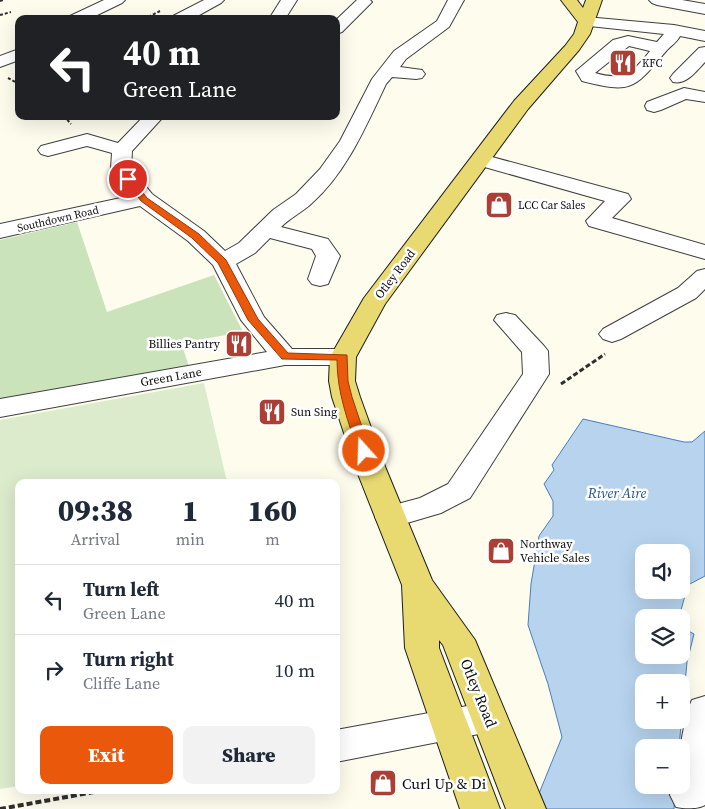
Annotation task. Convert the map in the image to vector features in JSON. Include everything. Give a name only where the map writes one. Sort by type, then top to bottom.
[{"type":"main road","points":[[569,0],[586,22]]},
{"type":"main road","name":"Otley Road","points":[[526,809],[458,640],[418,585],[370,469],[342,381],[343,357],[373,303],[521,105],[571,50],[582,34],[594,0]]},
{"type":"main road","name":"Otley Road","points":[[418,585],[422,648],[480,809]]},
{"type":"street","points":[[85,15],[117,0]]},
{"type":"street","points":[[188,15],[216,0]]},
{"type":"street","points":[[280,15],[289,0]]},
{"type":"street","points":[[222,262],[247,248],[281,215],[304,199],[327,173],[349,142],[378,83],[400,55],[443,24],[456,0]]},
{"type":"street","points":[[657,0],[705,9]]},
{"type":"street","points":[[340,25],[364,2]]},
{"type":"street","points":[[618,9],[674,30],[705,36]]},
{"type":"street","points":[[586,22],[656,23],[705,27]]},
{"type":"street","points":[[660,48],[628,41],[619,44],[585,71],[588,77],[616,83],[628,80],[655,56],[660,48],[671,38],[674,30]]},
{"type":"street","points":[[679,78],[705,52]]},
{"type":"street","points":[[0,62],[15,56]]},
{"type":"street","points":[[389,71],[416,74]]},
{"type":"street","points":[[654,106],[684,93],[705,97]]},
{"type":"street","points":[[68,120],[87,140]]},
{"type":"street","points":[[151,120],[122,150],[121,168],[144,199],[196,236],[222,262],[253,320],[285,357]]},
{"type":"street","points":[[48,150],[87,140],[122,150]]},
{"type":"street","points":[[481,160],[620,199],[597,221],[705,252]]},
{"type":"street","name":"Southdown Road","points":[[0,231],[144,199]]},
{"type":"street","points":[[266,230],[320,244],[328,256],[320,279]]},
{"type":"street","points":[[612,334],[687,293],[705,276]]},
{"type":"street","points":[[390,517],[430,506],[458,491],[487,451],[536,374],[535,351],[506,320]]},
{"type":"street","name":"Green Lane","points":[[0,408],[285,357],[343,357]]},
{"type":"street","points":[[690,794],[705,712]]},
{"type":"street","points":[[340,745],[488,717]]},
{"type":"path","points":[[0,15],[11,12]]},
{"type":"path","points":[[559,385],[605,354],[612,334]]},
{"type":"path","points":[[0,809],[83,794]]},
{"type":"green space","points":[[77,222],[107,312],[214,275],[243,332],[181,343],[189,366],[0,399],[0,240]]},
{"type":"green space","points":[[204,383],[226,479],[15,479],[15,787],[0,789],[0,420]]},
{"type":"water","name":"River Aire","points":[[583,419],[684,442],[692,442],[705,431],[705,576],[690,584],[690,544],[635,544],[635,599],[684,599],[681,609],[635,609],[635,664],[687,664],[686,674],[635,674],[635,729],[681,729],[680,739],[635,739],[635,794],[675,794],[674,809],[521,809],[538,796],[562,737],[548,684],[528,625],[531,584],[539,536],[553,516],[553,501],[544,484],[554,470],[552,465]]},
{"type":"water","name":"River Aire","points":[[690,632],[694,634],[690,650]]},
{"type":"place","name":"KFC","points":[[623,63]]},
{"type":"place","name":"LCC Car Sales","points":[[499,205]]},
{"type":"place","name":"Billies Pantry","points":[[239,344]]},
{"type":"place","name":"Sun Sing","points":[[272,412]]},
{"type":"place","name":"Northway Vehicle Sales","points":[[501,551]]},
{"type":"place","name":"Curl Up & Di","points":[[383,783]]},
{"type":"route","points":[[128,179],[144,199],[196,236],[222,262],[253,320],[285,357],[343,357],[342,381],[364,451]]}]
